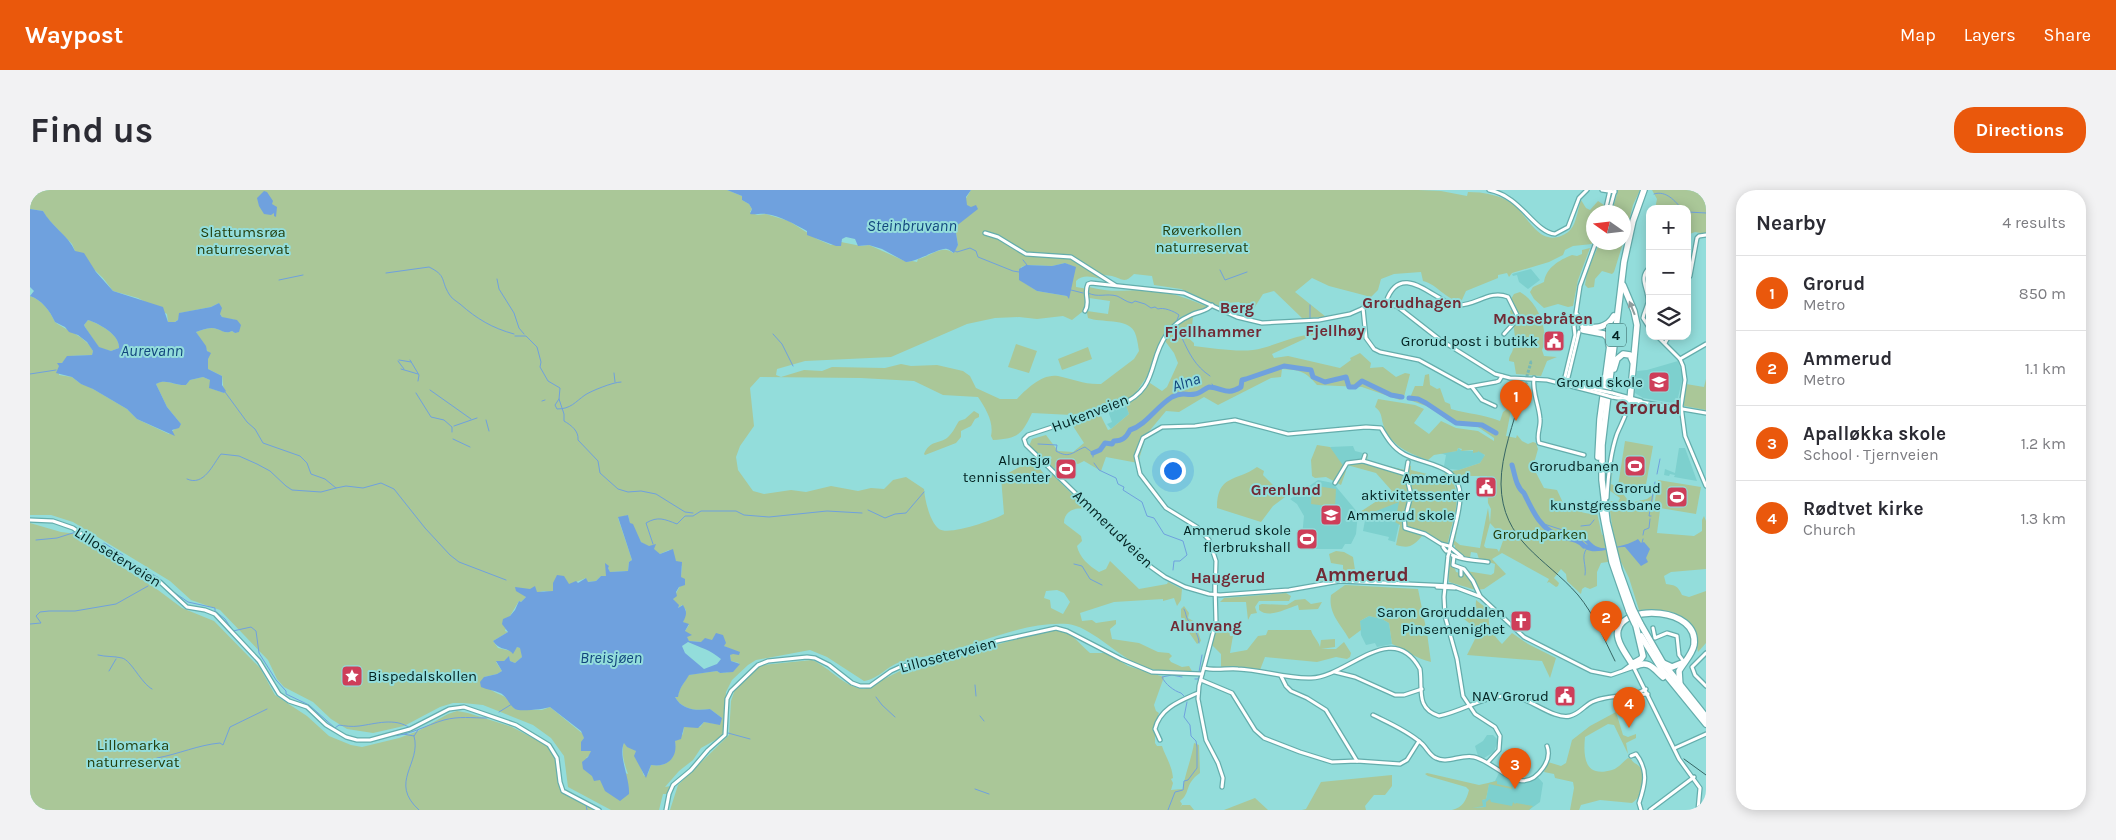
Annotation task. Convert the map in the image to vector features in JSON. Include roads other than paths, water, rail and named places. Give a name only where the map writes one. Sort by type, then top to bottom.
[{"type":"highway","name":"4","points":[[1644,190],[1633,221],[1620,278],[1614,316],[1598,446],[1599,490],[1614,562],[1637,624],[1654,659],[1706,724]]},
{"type":"highway","name":"4","points":[[1607,534],[1602,455],[1604,423],[1624,262]]},
{"type":"highway","points":[[1622,284],[1636,318],[1637,334],[1630,399]]},
{"type":"highway","points":[[1580,328],[1602,327],[1608,324],[1614,316]]},
{"type":"highway","points":[[1580,328],[1604,334],[1608,338],[1609,350]]},
{"type":"highway","points":[[1610,386],[1616,362],[1620,356],[1623,354],[1628,355],[1633,363]]},
{"type":"highway","points":[[1633,666],[1619,641],[1618,630],[1626,620],[1648,613],[1669,615],[1683,621],[1690,628],[1694,646],[1678,674],[1680,687]]},
{"type":"highway","name":"4","points":[[1637,624],[1662,663],[1706,717]]},
{"type":"highway","points":[[1633,666],[1643,656],[1637,624]]},
{"type":"highway","points":[[1662,663],[1672,667],[1684,662]]},
{"type":"highway","points":[[1633,666],[1643,663],[1648,664],[1671,682]]},
{"type":"street","points":[[1489,190],[1510,198],[1542,229],[1552,234],[1562,232],[1568,227],[1579,198],[1587,190]]},
{"type":"street","points":[[1602,190],[1612,191]]},
{"type":"street","points":[[1607,205],[1612,191]]},
{"type":"street","points":[[1610,205],[1612,191]]},
{"type":"street","points":[[985,233],[998,237],[1026,254],[1071,257],[1115,285]]},
{"type":"street","points":[[1691,271],[1697,238],[1698,236],[1706,235]]},
{"type":"street","points":[[1580,328],[1574,328],[1582,280],[1593,250]]},
{"type":"street","points":[[1646,271],[1643,280],[1646,291]]},
{"type":"street","points":[[1085,311],[1088,306],[1086,294],[1088,284],[1092,283],[1181,293],[1244,320],[1266,324],[1319,320],[1350,314],[1375,303],[1386,302],[1398,307],[1433,334],[1484,368],[1502,376],[1534,378],[1706,413]]},
{"type":"street","points":[[1386,302],[1390,293],[1397,286],[1409,284],[1427,289],[1456,305],[1467,304],[1494,295],[1508,296],[1517,315],[1514,323],[1504,334]]},
{"type":"street","name":"Hukenveien","points":[[1030,449],[1024,441],[1028,435],[1120,405],[1135,396],[1150,378],[1160,347],[1169,331],[1184,318],[1207,310],[1212,305]]},
{"type":"street","points":[[1646,306],[1643,318],[1646,322]]},
{"type":"street","points":[[1363,308],[1366,338],[1374,349],[1419,360],[1458,382],[1472,387],[1499,381],[1502,376]]},
{"type":"street","points":[[1564,384],[1580,328],[1577,314]]},
{"type":"street","points":[[1575,324],[1580,328]]},
{"type":"street","points":[[1661,340],[1680,359],[1685,380],[1681,408],[1687,444],[1706,486]]},
{"type":"street","points":[[1665,344],[1667,340]]},
{"type":"street","points":[[1680,359],[1706,344]]},
{"type":"street","points":[[1534,378],[1534,394],[1540,419],[1539,443],[1584,454]]},
{"type":"street","points":[[1472,387],[1482,400],[1495,406]]},
{"type":"street","points":[[1608,498],[1610,468],[1615,442],[1628,411],[1630,399]]},
{"type":"street","points":[[1222,787],[1223,778],[1206,740],[1198,693],[1216,622],[1216,560],[1207,537],[1197,527],[1166,508],[1140,474],[1136,459],[1138,448],[1143,438],[1162,427],[1195,426],[1227,421],[1246,422],[1288,434],[1366,427],[1381,428],[1398,450],[1415,459],[1442,467],[1450,473],[1456,483],[1460,500],[1449,546],[1445,587],[1445,616],[1457,659],[1464,696],[1475,714],[1495,727],[1500,736],[1498,750],[1488,762]]},
{"type":"street","name":"Ammerudveien","points":[[1030,449],[1154,569],[1178,584],[1215,594],[1289,590],[1336,582],[1457,588],[1480,596],[1492,605],[1518,632],[1534,643],[1594,672],[1607,675],[1622,672],[1633,666]]},
{"type":"street","points":[[1363,461],[1365,455]]},
{"type":"street","points":[[1335,483],[1347,463],[1363,461],[1406,474]]},
{"type":"street","points":[[1408,462],[1406,474],[1411,495],[1406,515],[1404,514],[1405,528],[1426,534],[1442,546],[1446,553],[1488,562]]},
{"type":"street","name":"Lilloseterveien","points":[[30,520],[53,521],[73,528],[94,543],[160,582],[187,607],[205,610],[218,616],[259,661],[279,694],[309,709],[326,725],[346,737],[357,740],[370,740],[410,729],[449,708],[464,707],[516,726],[549,745],[557,758],[563,791],[599,810]]},
{"type":"street","points":[[1442,546],[1449,546],[1463,558]]},
{"type":"street","points":[[1454,556],[1452,565],[1464,569],[1473,581],[1480,596]]},
{"type":"street","points":[[1461,569],[1461,575]]},
{"type":"street","name":"Lilloseterveien","points":[[666,810],[673,784],[691,770],[710,748],[725,736],[727,699],[731,690],[758,665],[766,662],[811,657],[826,662],[856,685],[870,686],[891,671],[902,666],[934,661],[997,641],[1056,628],[1067,631],[1154,673],[1202,674]]},
{"type":"street","points":[[1653,628],[1655,638],[1667,633],[1677,636],[1679,655],[1684,662]]},
{"type":"street","points":[[1204,668],[1239,669],[1311,678],[1326,676],[1384,648],[1397,648],[1407,653],[1420,668],[1424,705],[1431,713],[1443,715],[1493,697],[1517,697],[1561,716],[1570,716],[1577,714],[1592,702],[1602,698],[1648,694]]},
{"type":"street","points":[[1706,654],[1692,667],[1695,675],[1706,686]]},
{"type":"street","points":[[1633,666],[1683,765],[1694,777],[1700,791],[1698,810]]},
{"type":"street","points":[[1334,672],[1351,675],[1395,695],[1404,695],[1422,689]]},
{"type":"street","points":[[1281,675],[1291,690],[1326,710],[1357,761]]},
{"type":"street","points":[[1201,680],[1232,693],[1255,730],[1264,738],[1327,761],[1400,764],[1407,760],[1419,741]]},
{"type":"street","points":[[1634,695],[1646,689]]},
{"type":"street","points":[[1160,740],[1155,729],[1159,718],[1172,704],[1198,693]]},
{"type":"street","points":[[1373,715],[1419,741],[1431,755],[1439,759],[1470,756],[1488,762],[1511,778],[1532,779],[1541,771],[1547,762],[1549,752],[1547,746]]},
{"type":"street","points":[[1675,748],[1706,734]]},
{"type":"street","points":[[1631,756],[1636,754],[1644,770],[1645,785],[1639,804],[1641,810]]},
{"type":"street","points":[[1650,810],[1694,777]]},
{"type":"water","name":"Steinbruvann","points":[[727,190],[971,190],[966,197],[967,205],[971,207],[976,205],[978,209],[955,227],[958,245],[954,253],[944,249],[906,262],[882,249],[869,245],[858,246],[855,239],[846,237],[842,239],[841,246],[836,246],[807,235],[807,231],[782,218],[766,214],[750,214],[752,209],[749,204],[742,200],[742,196]]},
{"type":"water","points":[[264,191],[267,192],[273,201],[272,204],[277,207],[276,217],[274,213],[271,215],[264,214],[259,206],[257,198]]},
{"type":"water","name":"Aurevann","points":[[30,209],[43,211],[75,251],[84,253],[96,272],[113,291],[163,307],[168,322],[178,320],[179,313],[211,307],[219,303],[222,308],[220,314],[222,317],[237,320],[241,325],[239,332],[226,332],[212,328],[196,332],[206,346],[207,351],[211,353],[208,359],[208,369],[222,376],[222,385],[226,391],[224,393],[209,388],[210,380],[203,377],[190,380],[186,385],[160,382],[156,384],[167,407],[181,424],[179,428],[172,430],[175,436],[137,419],[127,409],[81,384],[72,377],[56,373],[59,366],[57,363],[62,363],[67,356],[92,355],[93,351],[87,342],[78,335],[69,332],[65,327],[55,322],[45,306],[30,296],[34,291],[30,287]],"holes":[[[88,320],[113,334],[119,348],[111,351],[99,347],[84,325]]]},
{"type":"water","points":[[1065,263],[1076,267],[1069,299],[1067,296],[1037,291],[1019,280],[1019,269],[1026,265],[1052,266]]},
{"type":"water","name":"Breisjøen","points":[[628,515],[630,523],[633,524],[641,542],[649,546],[656,544],[654,549],[660,554],[673,549],[676,561],[682,562],[681,577],[685,579],[685,585],[679,587],[676,592],[677,596],[673,599],[679,605],[678,608],[683,605],[685,609],[686,615],[683,622],[689,624],[685,631],[692,635],[687,637],[689,641],[701,642],[705,638],[712,640],[716,633],[723,635],[726,643],[724,646],[740,652],[739,655],[730,655],[731,661],[740,664],[733,672],[720,673],[717,671],[689,675],[678,697],[675,697],[681,705],[690,709],[710,709],[722,718],[720,725],[704,722],[698,728],[684,727],[681,739],[675,741],[676,747],[673,756],[667,763],[651,765],[646,778],[634,756],[636,751],[627,747],[624,743],[622,754],[629,794],[620,801],[605,791],[600,780],[594,781],[592,776],[583,769],[582,762],[591,751],[581,751],[581,742],[584,738],[581,731],[550,707],[517,710],[502,694],[481,687],[480,682],[484,677],[502,671],[496,661],[504,661],[509,656],[510,661],[515,663],[522,657],[520,648],[517,647],[513,654],[499,647],[493,641],[508,632],[502,624],[503,619],[510,616],[519,601],[521,602],[526,597],[516,591],[515,587],[530,589],[535,586],[537,592],[553,591],[553,583],[557,575],[564,576],[569,584],[576,581],[578,583],[586,578],[588,582],[596,581],[601,576],[606,576],[605,563],[609,566],[610,572],[628,571],[629,562],[632,560],[618,517]],"holes":[[[688,642],[709,651],[721,659],[717,664],[704,669],[685,653],[682,646]]]},
{"type":"water","points":[[1582,535],[1591,543],[1602,548],[1619,546],[1638,539],[1641,543],[1644,542],[1650,549],[1646,558],[1648,562],[1641,566],[1625,547],[1600,551],[1588,550],[1580,542],[1588,545],[1581,538]]},
{"type":"waterway","points":[[1654,194],[1666,195],[1678,205]]},
{"type":"waterway","points":[[1691,212],[1706,213]]},
{"type":"waterway","points":[[955,251],[970,248],[976,251],[978,257],[1019,272]]},
{"type":"waterway","points":[[1023,260],[1027,265]]},
{"type":"waterway","points":[[386,273],[429,267],[441,276],[450,295],[466,309],[492,326],[514,334]]},
{"type":"waterway","points":[[1220,270],[1225,280],[1247,272]]},
{"type":"waterway","points":[[279,280],[303,275]]},
{"type":"waterway","points":[[497,279],[499,289],[524,334]]},
{"type":"waterway","points":[[1071,290],[1083,293]]},
{"type":"waterway","points":[[1088,293],[1117,296],[1132,303],[1135,301],[1151,308],[1168,310],[1179,315],[1177,320]]},
{"type":"waterway","points":[[1310,305],[1310,319]]},
{"type":"waterway","points":[[1177,327],[1193,359],[1210,376]]},
{"type":"waterway","points":[[773,334],[782,344],[793,366]]},
{"type":"waterway","points":[[515,336],[526,336],[537,347],[541,362],[540,367],[548,381],[560,388],[559,399],[564,414],[564,421],[574,429],[578,440],[598,461],[600,473],[618,489],[628,492],[641,491],[656,494],[685,512],[693,513]]},
{"type":"waterway","points":[[399,360],[411,362]]},
{"type":"waterway","points":[[410,360],[419,375],[418,381]]},
{"type":"waterway","points":[[398,361],[404,369]]},
{"type":"waterway","name":"Alna","points":[[1093,453],[1100,450],[1105,443],[1112,444],[1114,441],[1124,438],[1130,430],[1136,428],[1166,401],[1176,395],[1197,394],[1209,387],[1225,391],[1236,390],[1241,387],[1242,380],[1284,366],[1311,370],[1313,377],[1325,382],[1346,377],[1349,387],[1355,387],[1362,381],[1391,395],[1402,397]]},
{"type":"waterway","points":[[401,369],[418,374]]},
{"type":"waterway","points":[[30,374],[56,370]]},
{"type":"waterway","points":[[614,373],[615,382]]},
{"type":"waterway","points":[[559,399],[555,405],[557,409],[566,408],[592,391],[621,382]]},
{"type":"waterway","name":"Alna","points":[[1212,384],[1215,388]]},
{"type":"waterway","points":[[430,390],[471,419]]},
{"type":"waterway","points":[[225,392],[247,422],[255,429],[263,443],[300,456],[307,463],[311,474],[325,479],[336,488],[346,486],[363,488],[381,483],[394,489],[425,528],[450,555],[459,562],[506,580]]},
{"type":"waterway","points":[[416,393],[431,417],[444,420],[452,427],[452,432]]},
{"type":"waterway","name":"Alna","points":[[1409,398],[1418,399],[1426,403],[1456,423],[1482,425],[1496,433]]},
{"type":"waterway","points":[[454,426],[477,418]]},
{"type":"waterway","points":[[486,420],[489,431]]},
{"type":"waterway","points":[[453,439],[470,447]]},
{"type":"waterway","points":[[1038,444],[1057,445],[1056,451],[1068,455],[1085,447],[1093,453],[1093,457]]},
{"type":"waterway","points":[[187,479],[193,481],[203,477],[221,454],[239,456],[257,464],[270,471],[292,490],[321,492],[336,488]]},
{"type":"waterway","points":[[1657,474],[1660,459]]},
{"type":"waterway","name":"Alna","points":[[1094,463],[1099,470],[1116,478],[1118,484],[1124,487],[1123,490],[1142,502],[1147,516],[1154,518],[1164,534],[1183,541],[1187,555],[1180,561],[1174,561],[1173,570]]},
{"type":"waterway","name":"Alna","points":[[1512,465],[1519,488],[1524,493],[1538,520],[1555,534],[1577,541],[1584,546]]},
{"type":"waterway","points":[[1651,516],[1649,516],[1655,482]]},
{"type":"waterway","points":[[868,510],[885,518],[895,514],[906,513],[924,492]]},
{"type":"waterway","points":[[653,544],[646,523],[661,519],[677,524],[685,516],[693,516],[701,511],[736,511],[744,515],[769,517],[827,511],[862,513]]},
{"type":"waterway","points":[[1643,535],[1644,530],[1649,528],[1650,519]]},
{"type":"waterway","points":[[1581,526],[1590,525],[1594,520]]},
{"type":"waterway","name":"Alna","points":[[1541,523],[1581,536]]},
{"type":"waterway","points":[[36,540],[57,538],[76,532]]},
{"type":"waterway","points":[[1642,543],[1643,539]]},
{"type":"waterway","points":[[92,540],[101,545],[104,543],[123,555],[124,558],[159,578],[188,602],[215,608],[215,611],[225,619],[233,631],[251,627],[256,631],[259,653],[276,680],[286,691],[286,694],[309,705],[335,728],[339,725],[356,726],[391,722],[410,728]]},
{"type":"waterway","points":[[1585,575],[1584,555],[1587,548]]},
{"type":"waterway","points":[[1074,564],[1082,566],[1090,579],[1102,585]]},
{"type":"waterway","points":[[30,624],[41,623],[36,616],[40,612],[75,611],[116,604],[148,586]]},
{"type":"waterway","name":"Alna","points":[[1184,609],[1187,619],[1197,634],[1199,643]]},
{"type":"waterway","points":[[98,655],[122,658],[133,667],[152,689]]},
{"type":"waterway","name":"Alna","points":[[1199,672],[1202,655]]},
{"type":"waterway","points":[[109,671],[116,659]]},
{"type":"waterway","name":"Alna","points":[[1182,677],[1172,675],[1162,677],[1170,687],[1184,696]]},
{"type":"waterway","name":"Alna","points":[[1195,679],[1198,679],[1199,676]]},
{"type":"waterway","points":[[975,685],[976,696]]},
{"type":"waterway","points":[[876,697],[895,717]]},
{"type":"waterway","name":"Alna","points":[[1168,810],[1175,792],[1183,790],[1184,781],[1188,780],[1197,768],[1196,741],[1191,736],[1190,725],[1184,717],[1187,702]]},
{"type":"waterway","points":[[499,712],[512,704]]},
{"type":"waterway","points":[[157,758],[212,744],[220,743],[223,745],[230,727],[267,709]]},
{"type":"waterway","points":[[980,716],[984,721]]},
{"type":"waterway","points":[[390,736],[397,736],[450,719],[487,718]]},
{"type":"waterway","points":[[403,734],[414,736],[418,730]]},
{"type":"waterway","points":[[728,733],[750,739]]},
{"type":"waterway","points":[[414,736],[414,755],[408,773],[406,791],[410,800],[419,810]]},
{"type":"waterway","points":[[975,789],[989,794]]},
{"type":"waterway","points":[[586,805],[587,810]]},
{"type":"tunnel","points":[[1526,393],[1528,385],[1525,383],[1531,362],[1533,362]]},
{"type":"railway","points":[[1521,395],[1503,461],[1501,484],[1503,504],[1517,535],[1584,602],[1615,661]]},
{"type":"railway","points":[[1684,759],[1706,775]]},
{"type":"place","name":"Grorud post i butikk","points":[[1554,341]]},
{"type":"place","name":"Grorud skole","points":[[1659,382]]},
{"type":"place","name":"Grorud","points":[[1516,421]]},
{"type":"place","name":"Grorudbanen","points":[[1635,466]]},
{"type":"place","name":"Alunsjø tennissenter","points":[[1066,469]]},
{"type":"place","name":"Ammerud aktivitetssenter","points":[[1486,487]]},
{"type":"place","name":"Grorud kunstgressbane","points":[[1677,497]]},
{"type":"place","name":"Ammerud skole","points":[[1331,515]]},
{"type":"place","name":"Ammerud skole flerbrukshall","points":[[1307,539]]},
{"type":"place","name":"Saron Groruddalen Pinsemenighet","points":[[1521,621]]},
{"type":"place","name":"Ammerud","points":[[1606,642]]},
{"type":"place","name":"Bispedalskollen","points":[[352,676]]},
{"type":"place","name":"NAV Grorud","points":[[1565,696]]},
{"type":"place","name":"Rødtvet kirke","points":[[1629,728]]},
{"type":"place","name":"Apalløkka skole","points":[[1515,789]]},
{"type":"district","name":"Grorudhagen","points":[[1412,302]]},
{"type":"district","name":"Berg","points":[[1237,307]]},
{"type":"district","name":"Monsebråten","points":[[1543,318]]},
{"type":"district","name":"Fjellhøy","points":[[1335,330]]},
{"type":"district","name":"Fjellhammer","points":[[1213,331]]},
{"type":"district","name":"Grorud","points":[[1648,407]]},
{"type":"district","name":"Grenlund","points":[[1286,489]]},
{"type":"district","name":"Ammerud","points":[[1362,574]]},
{"type":"district","name":"Haugerud","points":[[1228,577]]},
{"type":"district","name":"Alunvang","points":[[1206,625]]},
{"type":"park label","name":"Røverkollen naturreservat","points":[[1202,238]]},
{"type":"park label","name":"Slattumsrøa naturreservat","points":[[243,240]]},
{"type":"park label","name":"Grorudparken","points":[[1540,534]]},
{"type":"park label","name":"Lillomarka naturreservat","points":[[133,754]]}]
